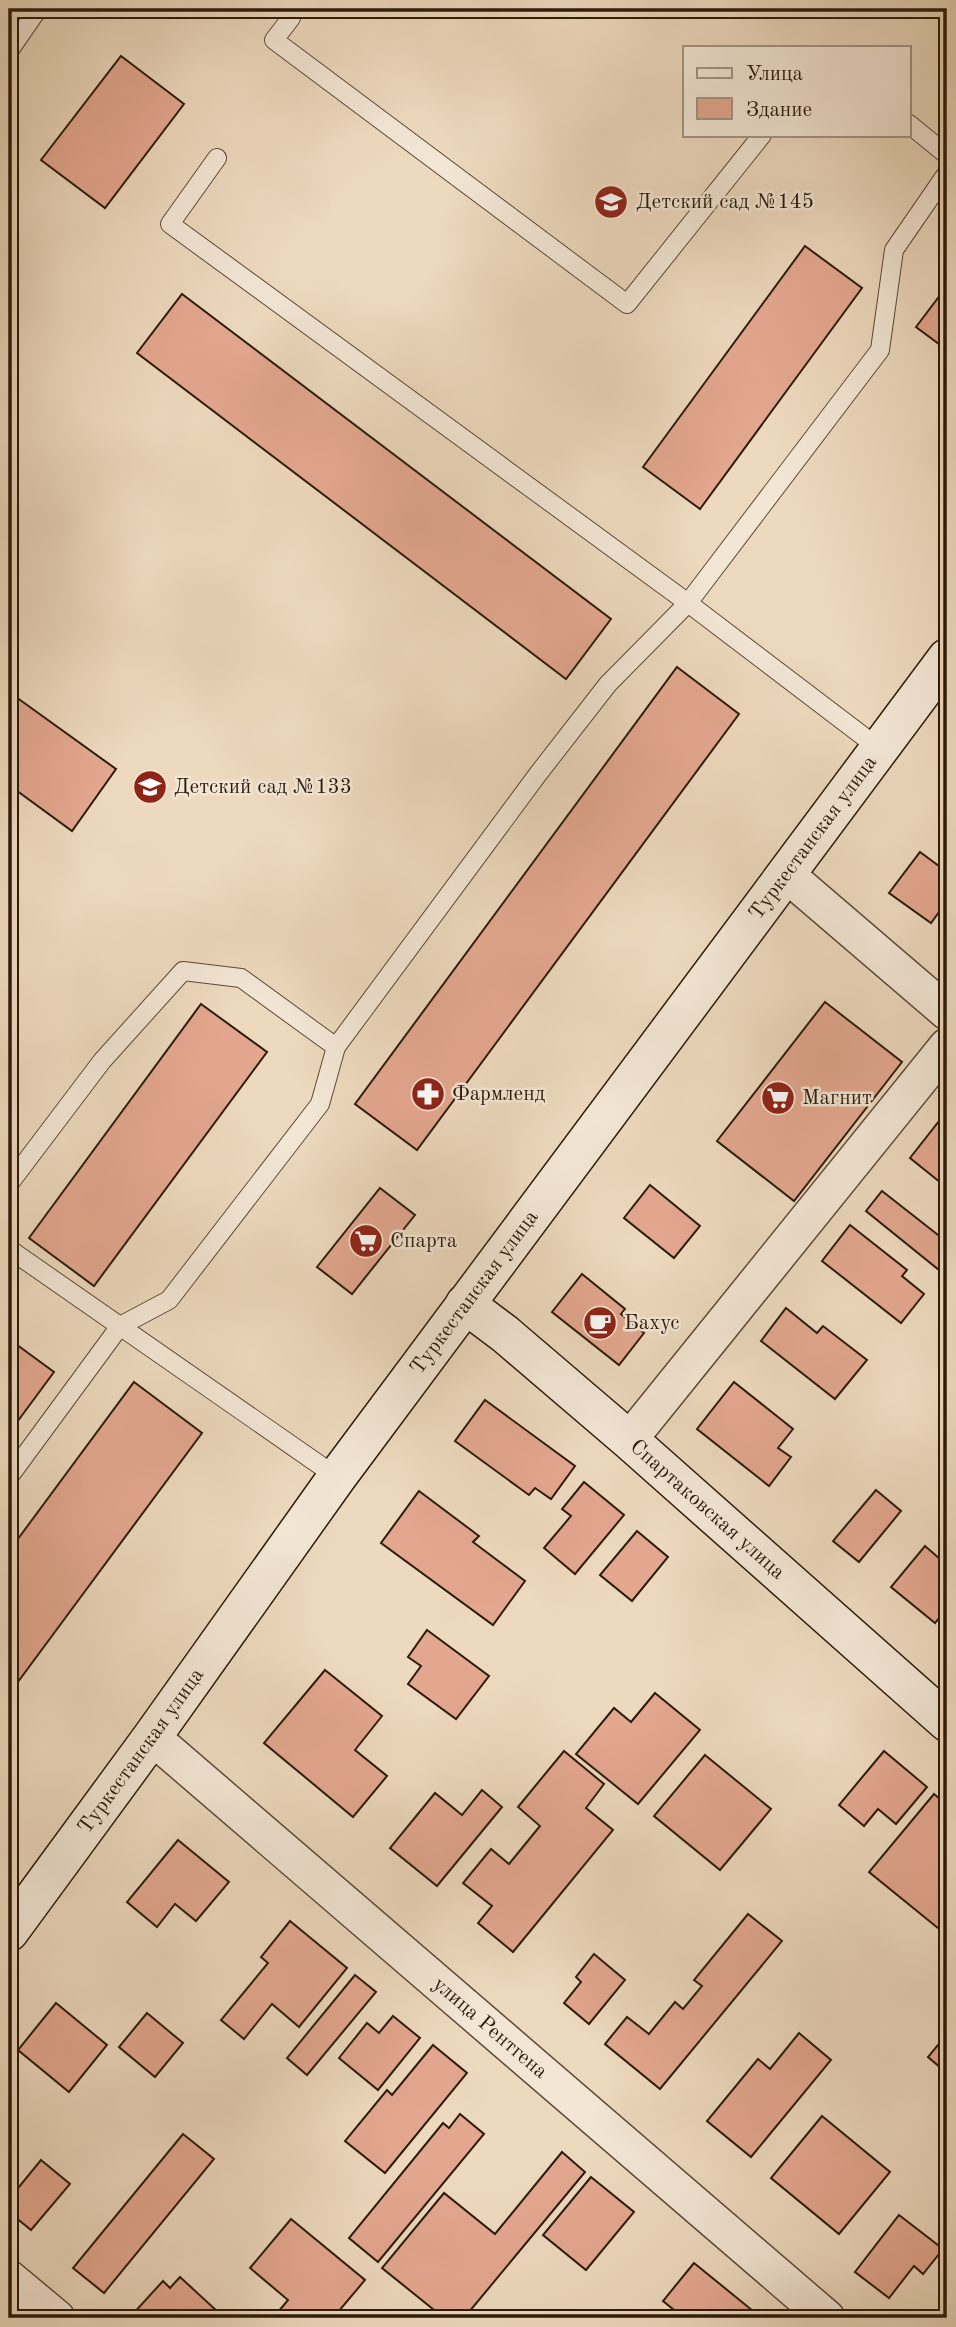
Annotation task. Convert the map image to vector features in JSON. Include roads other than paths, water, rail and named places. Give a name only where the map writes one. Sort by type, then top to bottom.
[{"type":"main road","name":"Туркестанская улица","points":[[9,1932],[337,1477],[947,658]]},
{"type":"main road","name":"Спартаковская улица","points":[[465,1304],[505,1334],[629,1440],[947,1722]]},
{"type":"street","points":[[786,874],[947,1012]]},
{"type":"street","points":[[629,1440],[947,1046]]},
{"type":"street","name":"улица Рентгена","points":[[152,1737],[827,2318]]},
{"type":"street","points":[[9,2278],[57,2318]]},
{"type":"lane","points":[[9,51],[38,9]]},
{"type":"lane","points":[[291,18],[274,40],[626,304],[761,136]]},
{"type":"lane","points":[[911,126],[947,155]]},
{"type":"lane","points":[[217,158],[170,224],[688,603],[880,748]]},
{"type":"lane","points":[[9,1476],[120,1326],[169,1300],[320,1104],[336,1047],[538,774],[608,684],[688,603],[880,350],[894,250],[947,173]]},
{"type":"lane","points":[[9,1190],[9,1184],[102,1061],[183,971],[241,978],[336,1047]]},
{"type":"lane","points":[[9,1249],[337,1477]]},
{"type":"place","name":"Детский сад №145","points":[[611,202]]},
{"type":"place","name":"Детский сад №133","points":[[150,787]]},
{"type":"place","name":"Фармленд","points":[[428,1094]]},
{"type":"place","name":"Магнит","points":[[778,1098]]},
{"type":"place","name":"Спарта","points":[[366,1241]]},
{"type":"place","name":"Бахус","points":[[600,1323]]}]
